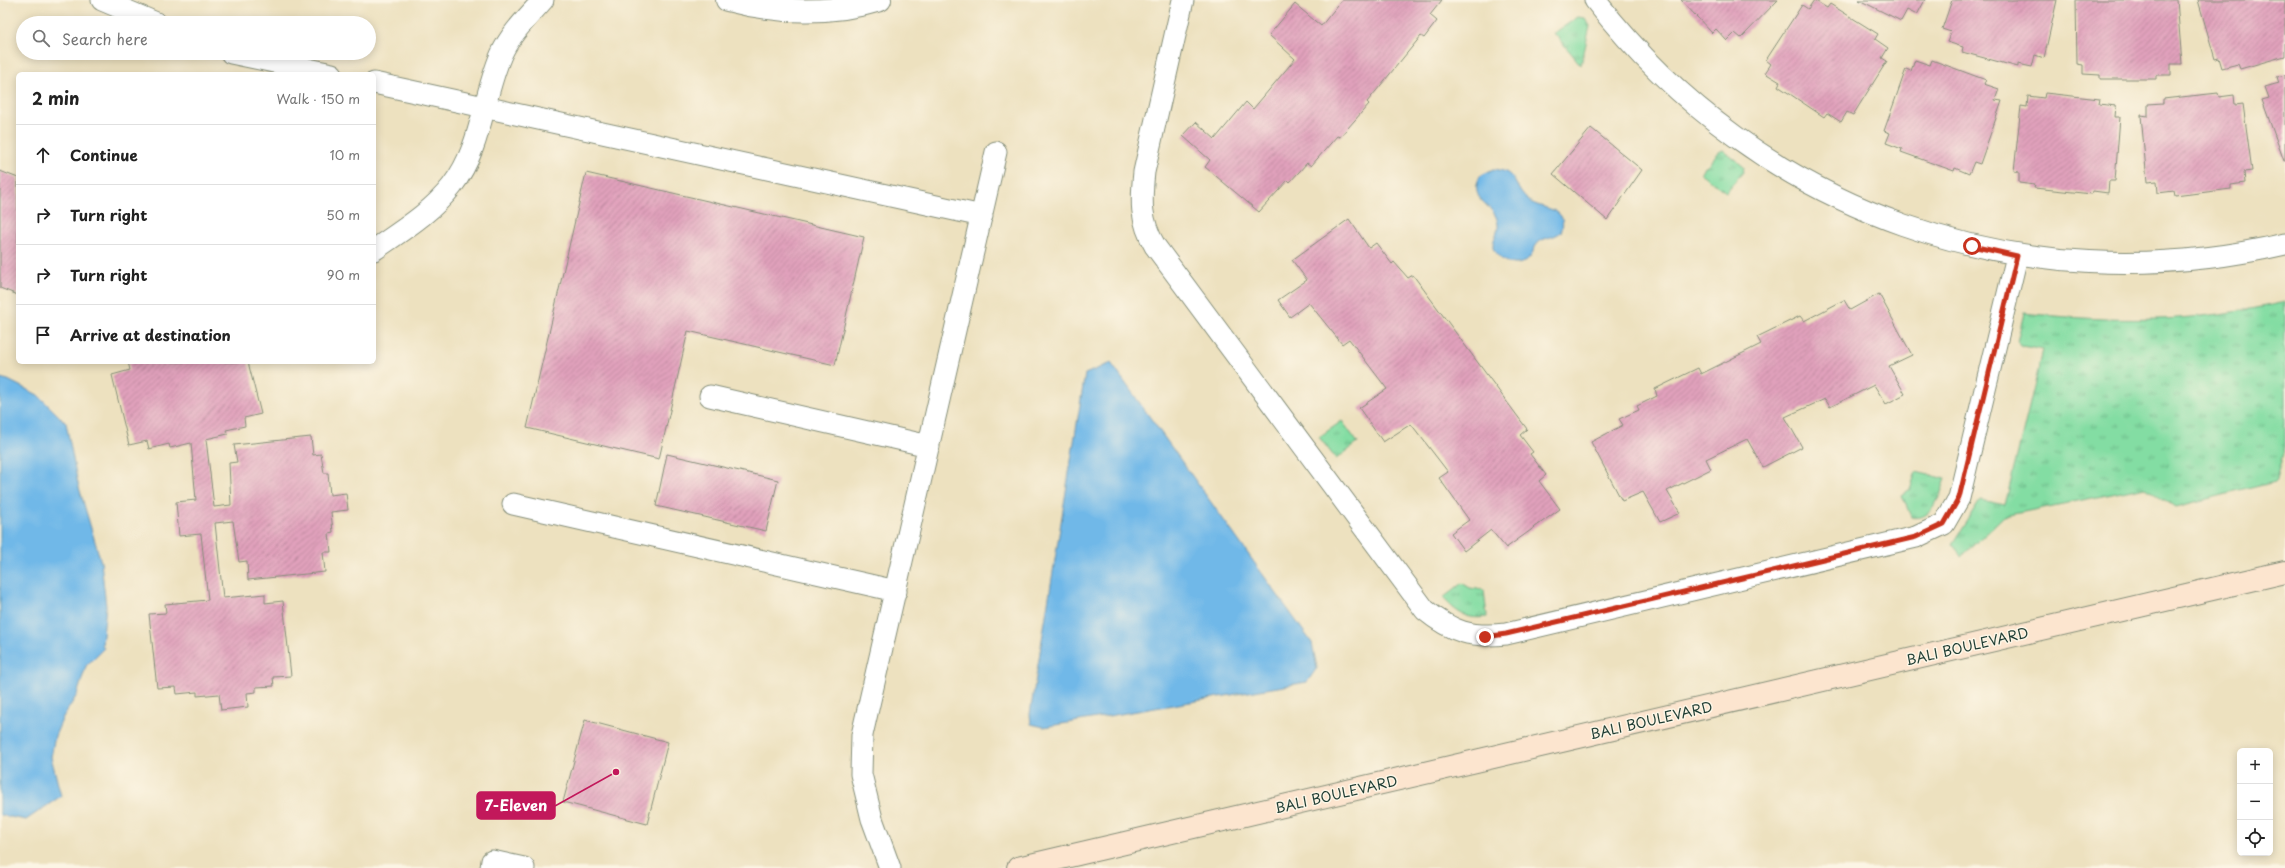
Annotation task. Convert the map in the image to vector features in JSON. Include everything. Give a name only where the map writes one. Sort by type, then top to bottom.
[{"type":"street","points":[[727,0],[770,8],[808,10],[840,9],[880,0]]},
{"type":"street","name":"BALI BOULEVARD","points":[[1018,868],[2285,572]]},
{"type":"lane","points":[[102,0],[140,16]]},
{"type":"lane","points":[[376,249],[420,218],[452,186],[472,147],[501,54],[514,33],[543,0]]},
{"type":"lane","points":[[1183,0],[1144,172],[1142,192],[1146,230],[1159,252],[1425,610],[1441,623],[1461,632],[1485,637],[1506,634],[1916,537],[1944,524],[1959,498],[2017,256]]},
{"type":"lane","points":[[1595,0],[1645,59],[1686,98],[1728,133],[1774,164],[1824,192],[1875,215],[1930,234],[2017,256],[2113,262],[2165,261],[2258,250],[2285,244]]},
{"type":"lane","points":[[265,60],[322,72]]},
{"type":"lane","points":[[376,83],[486,106],[982,216]]},
{"type":"lane","points":[[890,868],[872,819],[861,774],[862,735],[996,152]]},
{"type":"lane","points":[[710,396],[929,446]]},
{"type":"lane","points":[[513,504],[896,591]]},
{"type":"lane","points":[[491,868],[492,861],[524,868]]},
{"type":"green space","points":[[1578,17],[1585,18],[1590,26],[1581,65],[1554,33]]},
{"type":"green space","points":[[1723,150],[1744,167],[1743,172],[1726,192],[1700,173],[1719,152]]},
{"type":"green space","points":[[2285,302],[2285,447],[2275,482],[2175,507],[2146,487],[2004,516],[1962,556],[1952,544],[1980,500],[2005,505],[2043,350],[2023,346],[2017,342],[2024,313],[2091,318],[2155,319],[2219,314]]},
{"type":"green space","points":[[1342,421],[1358,443],[1336,459],[1319,437]]},
{"type":"green space","points":[[1916,472],[1946,479],[1938,499],[1930,511],[1919,517],[1911,517],[1902,495],[1910,489]]},
{"type":"green space","points":[[1462,583],[1470,588],[1484,590],[1487,617],[1480,618],[1463,614],[1453,608],[1443,598]]},
{"type":"water","points":[[1493,169],[1501,170],[1511,176],[1519,190],[1528,200],[1558,213],[1563,223],[1561,232],[1539,242],[1529,258],[1519,264],[1508,263],[1499,257],[1493,248],[1498,230],[1496,217],[1493,211],[1479,198],[1477,192],[1477,185],[1480,176]]},
{"type":"water","points":[[1111,363],[1312,643],[1317,668],[1307,682],[1044,727],[1031,724],[1030,714],[1085,374]]},
{"type":"water","points":[[0,378],[8,380],[38,395],[66,423],[78,484],[101,562],[106,606],[102,645],[104,648],[86,666],[77,695],[63,717],[55,736],[51,757],[61,796],[26,820],[0,815]]},
{"type":"building","points":[[1342,0],[1442,0],[1430,15],[1437,21],[1424,38],[1421,36],[1367,102],[1369,104],[1340,137],[1337,136],[1311,166],[1307,163],[1290,182],[1288,180],[1259,212],[1205,167],[1210,160],[1183,136],[1196,122],[1215,139],[1246,102],[1253,109],[1295,59],[1269,35],[1295,4],[1321,26]]},
{"type":"building","points":[[1681,0],[1778,0],[1741,38],[1735,33],[1727,41],[1716,29],[1712,33]]},
{"type":"building","points":[[1814,0],[1827,8],[1830,4],[1878,34],[1875,39],[1888,48],[1882,58],[1887,61],[1853,115],[1847,112],[1841,122],[1827,113],[1824,117],[1778,86],[1780,82],[1765,73],[1771,64],[1766,60],[1802,5],[1808,9]]},
{"type":"building","points":[[1859,0],[1925,0],[1917,15],[1907,10],[1901,21]]},
{"type":"building","points":[[1952,0],[2057,0],[2044,58],[2035,55],[2032,67],[2018,64],[2018,67],[1962,52],[1963,47],[1947,42],[1951,32],[1942,29]]},
{"type":"building","points":[[2076,0],[2177,0],[2182,64],[2171,64],[2171,75],[2156,75],[2156,79],[2100,79],[2100,75],[2083,74],[2083,65],[2077,64]]},
{"type":"building","points":[[2198,0],[2285,0],[2285,56],[2240,69],[2238,64],[2222,68],[2219,58],[2215,59]]},
{"type":"building","points":[[1915,60],[1930,65],[1932,60],[1986,80],[1984,84],[1999,89],[1995,100],[2002,101],[1980,164],[1974,162],[1969,174],[1955,168],[1954,171],[1901,152],[1902,149],[1886,143],[1890,133],[1884,131],[1906,69],[1911,71]]},
{"type":"building","points":[[2285,75],[2284,161],[2262,100],[2269,98],[2265,87],[2279,83],[2277,77]]},
{"type":"building","points":[[2045,93],[2100,99],[2099,104],[2116,106],[2115,117],[2120,117],[2115,181],[2109,181],[2108,193],[2093,191],[2092,194],[2034,188],[2035,185],[2019,183],[2019,172],[2014,171],[2021,106],[2027,107],[2028,96],[2044,98]]},
{"type":"building","points":[[2218,93],[2219,97],[2234,95],[2235,105],[2243,104],[2252,171],[2244,172],[2245,183],[2231,185],[2231,189],[2175,196],[2174,191],[2158,193],[2157,181],[2147,182],[2141,115],[2148,116],[2148,104],[2163,103],[2163,99]]},
{"type":"building","points":[[1591,128],[1642,170],[1607,220],[1553,174]]},
{"type":"building","points":[[0,171],[16,177],[16,294],[0,288]]},
{"type":"building","points":[[586,173],[864,237],[835,365],[688,331],[659,459],[527,428]]},
{"type":"building","points":[[1349,219],[1369,248],[1376,243],[1392,264],[1394,262],[1408,278],[1413,275],[1527,429],[1520,435],[1533,452],[1530,454],[1546,475],[1539,481],[1560,509],[1506,548],[1491,530],[1464,551],[1451,533],[1469,520],[1439,478],[1448,472],[1411,424],[1383,442],[1359,408],[1387,389],[1349,339],[1342,344],[1309,303],[1290,317],[1278,300],[1307,280],[1292,260]]},
{"type":"building","points":[[1879,294],[1912,355],[1889,366],[1905,394],[1886,404],[1874,385],[1830,407],[1825,399],[1785,417],[1802,447],[1763,467],[1747,439],[1706,459],[1711,469],[1667,491],[1680,513],[1660,522],[1643,492],[1622,501],[1591,442],[1623,425],[1619,419],[1639,410],[1637,406],[1657,396],[1655,389],[1698,368],[1701,374],[1761,344],[1757,337],[1800,316],[1804,321],[1844,300],[1850,310]]},
{"type":"building","points":[[128,364],[248,364],[261,414],[244,418],[245,426],[226,430],[228,434],[206,439],[214,507],[231,505],[229,463],[237,462],[234,445],[311,437],[313,455],[321,454],[324,473],[328,473],[330,495],[346,493],[348,510],[331,512],[333,532],[329,533],[331,552],[323,552],[325,572],[248,580],[247,561],[239,562],[233,521],[215,523],[223,598],[265,594],[265,603],[283,601],[291,676],[273,677],[274,686],[256,687],[256,692],[247,693],[248,707],[221,710],[219,694],[197,696],[197,692],[177,694],[176,687],[157,688],[149,614],[166,613],[165,604],[208,600],[201,534],[179,536],[176,502],[196,500],[191,443],[170,448],[169,444],[149,449],[147,441],[129,445],[112,375],[130,370]]},
{"type":"building","points":[[667,454],[778,480],[766,531],[656,506]]},
{"type":"building","points":[[585,720],[668,742],[647,824],[563,802]]},
{"type":"place","name":"7-Eleven","points":[[616,772]]},
{"type":"route","points":[[1485,637],[1506,634],[1916,537],[1931,532],[1944,524],[1959,498],[2017,256],[1972,246]]}]
